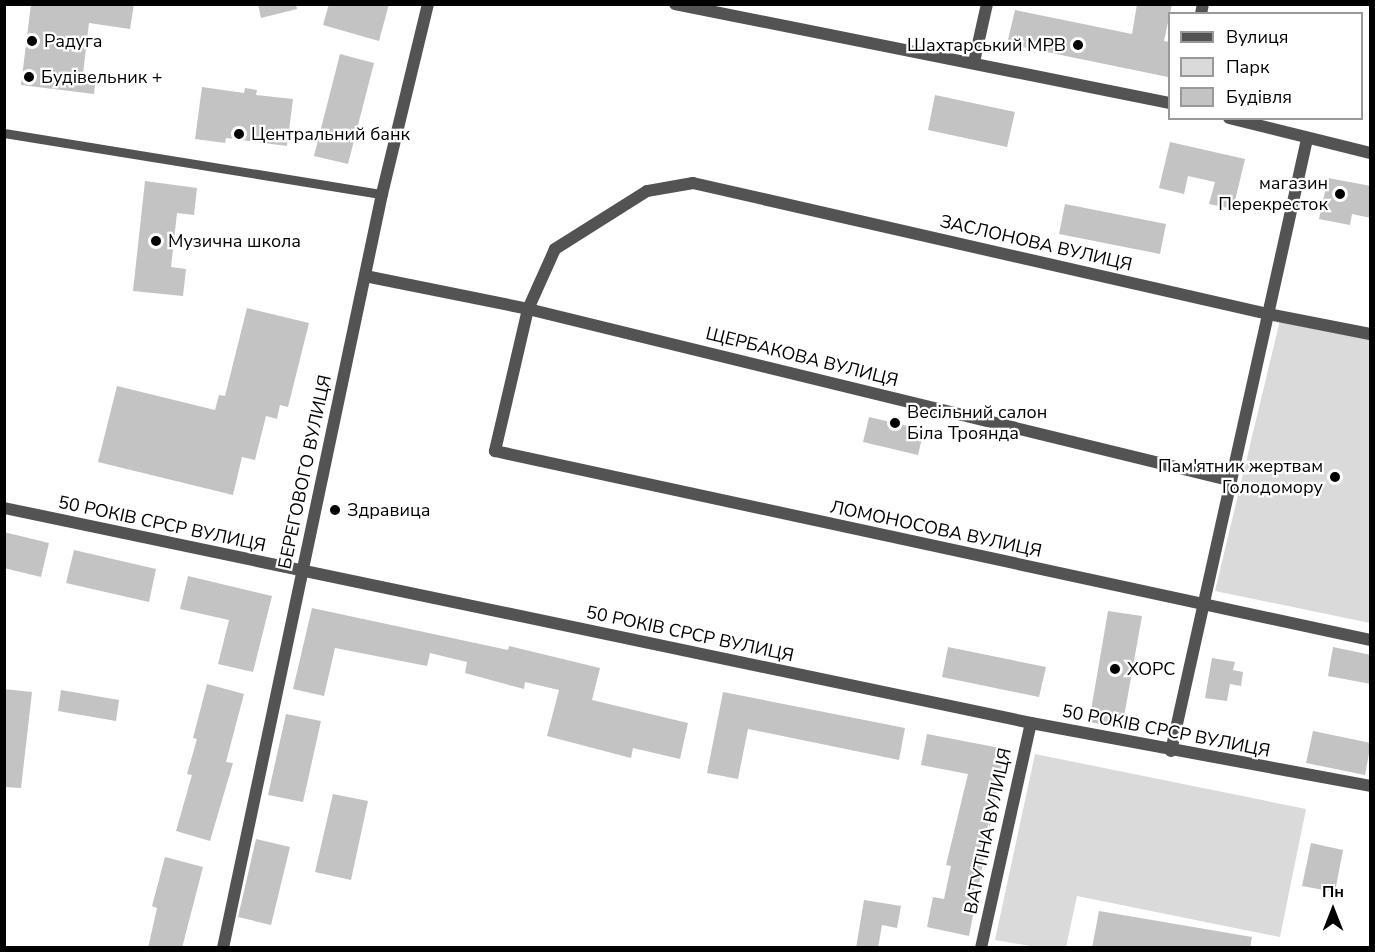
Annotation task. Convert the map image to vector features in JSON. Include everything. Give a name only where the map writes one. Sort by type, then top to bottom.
[{"type":"street","name":"БЕРЕГОВОГО ВУЛИЦЯ","points":[[223,948],[382,194],[428,4]]},
{"type":"street","points":[[675,4],[974,62],[1168,104]]},
{"type":"street","points":[[974,62],[987,4]]},
{"type":"street","points":[[1236,120],[1371,153]]},
{"type":"street","points":[[1171,751],[1229,480],[1307,139]]},
{"type":"street","name":"ЗАСЛОНОВА ВУЛИЦЯ","points":[[528,309],[555,249],[647,191],[693,183],[1268,314],[1371,334]]},
{"type":"street","name":"ЩЕРБАКОВА ВУЛИЦЯ","points":[[365,276],[528,309],[1229,480]]},
{"type":"street","name":"ЛОМОНОСОВА ВУЛИЦЯ","points":[[528,309],[495,451],[1371,640]]},
{"type":"street","name":"50 РОКІВ СРСР ВУЛИЦЯ","points":[[4,508],[1031,723],[1171,751],[1371,786]]},
{"type":"street","name":"ВАТУТІНА ВУЛИЦЯ","points":[[981,948],[1031,723]]},
{"type":"lane","points":[[4,133],[382,194]]},
{"type":"green space","points":[[1280,320],[1370,338],[1370,623],[1215,591]]},
{"type":"green space","points":[[1035,754],[1306,809],[1280,937],[1077,896],[1066,947],[1036,947],[995,940]]},
{"type":"building","points":[[31,4],[134,4],[130,29],[89,23],[83,74],[96,75],[94,94],[21,85]]},
{"type":"building","points":[[258,4],[296,4],[297,9],[261,18]]},
{"type":"building","points":[[329,4],[389,4],[379,41],[323,25]]},
{"type":"building","points":[[1137,4],[1172,4],[1170,12],[1168,12],[1164,41],[1168,42],[1168,77],[1007,44],[1015,10],[1132,34]]},
{"type":"building","points":[[340,54],[374,63],[348,164],[314,156]]},
{"type":"building","points":[[202,87],[244,93],[245,88],[257,90],[256,95],[293,99],[287,146],[226,138],[225,143],[195,139]]},
{"type":"building","points":[[935,95],[1015,112],[1007,147],[928,130]]},
{"type":"building","points":[[1170,142],[1245,159],[1233,209],[1209,204],[1215,182],[1188,176],[1184,194],[1159,188]]},
{"type":"building","points":[[1328,178],[1371,186],[1371,218],[1352,214],[1350,225],[1319,219]]},
{"type":"building","name":"Музична школа","points":[[145,181],[197,188],[194,215],[177,213],[171,267],[186,269],[183,296],[133,291]]},
{"type":"building","points":[[1065,204],[1166,224],[1160,254],[1059,234]]},
{"type":"building","points":[[247,308],[309,323],[288,407],[280,405],[277,419],[266,416],[255,460],[242,457],[233,495],[98,462],[117,386],[215,410],[219,395],[225,396]]},
{"type":"building","points":[[869,417],[924,430],[918,455],[863,442]]},
{"type":"building","points":[[4,532],[49,543],[41,577],[4,568]]},
{"type":"building","points":[[74,550],[156,569],[149,602],[66,583]]},
{"type":"building","points":[[188,576],[272,596],[253,672],[218,664],[229,620],[180,609]]},
{"type":"building","points":[[312,608],[508,650],[509,646],[600,668],[592,700],[688,723],[680,759],[633,748],[631,758],[547,736],[559,690],[525,682],[524,689],[465,673],[467,662],[430,653],[427,666],[335,648],[324,696],[293,689]]},
{"type":"building","name":"ХОРС","points":[[1108,611],[1142,616],[1122,728],[1089,722]]},
{"type":"building","points":[[948,647],[1046,667],[1039,697],[942,677]]},
{"type":"building","points":[[1333,647],[1371,655],[1371,684],[1328,676]]},
{"type":"building","points":[[1212,658],[1235,662],[1233,670],[1243,672],[1241,686],[1230,684],[1227,701],[1205,698]]},
{"type":"building","points":[[207,684],[244,694],[226,762],[233,763],[210,841],[176,831],[192,775],[187,774],[197,739],[193,738]]},
{"type":"building","points":[[4,689],[32,692],[21,788],[4,787]]},
{"type":"building","points":[[61,690],[119,700],[116,721],[58,711]]},
{"type":"building","points":[[723,692],[905,728],[899,760],[748,729],[738,779],[707,773]]},
{"type":"building","points":[[286,714],[321,721],[303,802],[268,795]]},
{"type":"building","points":[[1313,731],[1371,743],[1365,775],[1306,763]]},
{"type":"building","points":[[927,734],[1005,749],[969,936],[927,927],[933,897],[944,899],[951,866],[946,865],[968,774],[921,765]]},
{"type":"building","points":[[333,794],[368,801],[351,880],[315,872]]},
{"type":"building","points":[[256,839],[290,847],[271,925],[238,917]]},
{"type":"building","points":[[1311,843],[1343,850],[1335,892],[1302,886]]},
{"type":"building","points":[[165,857],[203,867],[182,948],[148,948],[157,908],[152,906]]},
{"type":"building","points":[[864,900],[901,906],[897,928],[882,925],[878,948],[856,948]]},
{"type":"building","points":[[1099,911],[1252,937],[1250,948],[1092,948]]},
{"type":"place","name":"Радуга","points":[[32,41]]},
{"type":"place","name":"Шахтарський МРВ","points":[[1078,45]]},
{"type":"place","name":"Будівельник +","points":[[29,77]]},
{"type":"place","name":"Центральний банк","points":[[239,134]]},
{"type":"place","name":"магазин Перекресток","points":[[1340,194]]},
{"type":"place","name":"Музична школа","points":[[156,241]]},
{"type":"place","name":"Весільний салон Біла Троянда","points":[[895,423]]},
{"type":"place","name":"Пам'ятник жертвам Голодомору","points":[[1335,477]]},
{"type":"place","name":"Здравица","points":[[335,510]]},
{"type":"place","name":"ХОРС","points":[[1115,669]]}]
